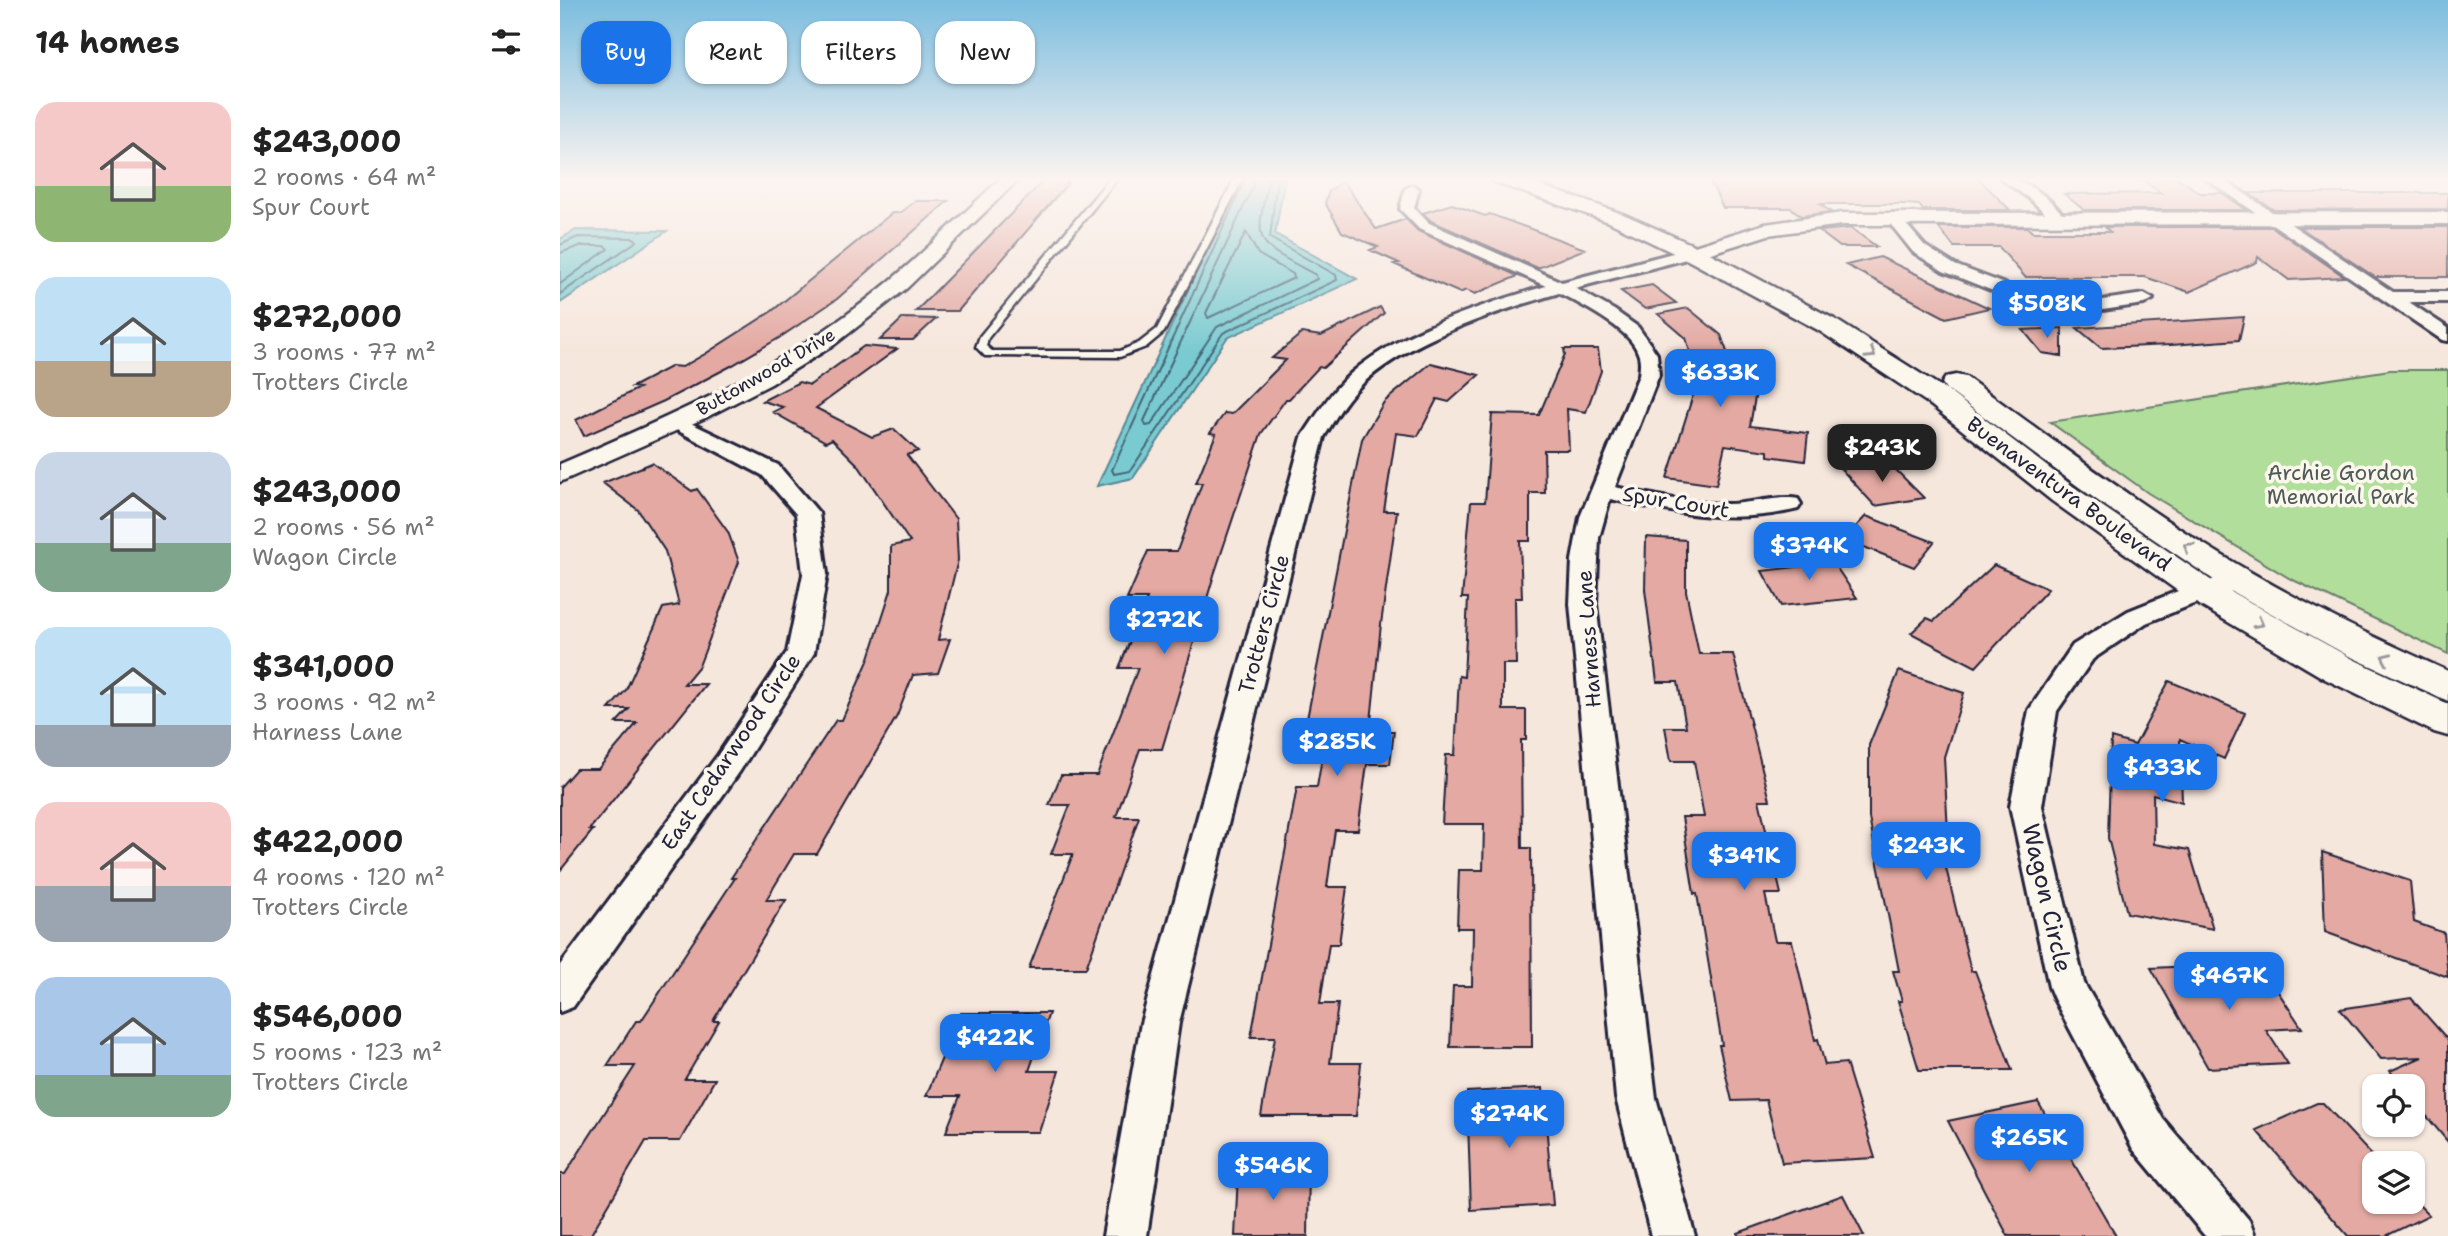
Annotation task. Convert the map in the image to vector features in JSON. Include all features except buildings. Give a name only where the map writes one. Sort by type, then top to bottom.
[{"type":"main road","name":"Buenaventura Boulevard","points":[[1666,236],[1703,249],[1854,318],[1979,397],[2109,494],[2239,581],[2360,646],[2448,687]]},
{"type":"main road","name":"Buenaventura Boulevard","points":[[1679,236],[1827,325],[1938,397],[2063,494],[2202,591],[2339,669],[2448,721]]},
{"type":"street","name":"Buttonwood Drive","points":[[560,474],[677,422],[765,376],[827,339],[896,287],[950,236]]},
{"type":"street","name":"Harness Lane","points":[[1446,236],[1563,288],[1634,332],[1648,351],[1649,375],[1586,541],[1583,604],[1636,1098],[1673,1236]]},
{"type":"street","points":[[1703,249],[1746,236]]},
{"type":"street","points":[[1908,236],[1919,249],[1949,268],[2044,305],[2082,308],[2144,299]]},
{"type":"street","points":[[2298,236],[2448,336]]},
{"type":"street","name":"Trotters Circle","points":[[1125,1236],[1160,1023],[1313,437],[1352,383],[1411,341],[1480,311],[1703,249]]},
{"type":"street","points":[[2390,297],[2448,297]]},
{"type":"street","name":"East Cedarwood Circle","points":[[560,995],[729,763],[800,653],[815,574],[807,513],[770,470],[677,422]]},
{"type":"street","name":"Spur Court","points":[[1603,491],[1723,513],[1762,512],[1790,504]]},
{"type":"street","name":"Wagon Circle","points":[[2233,1236],[2148,1134],[2067,987],[2026,806],[2043,710],[2083,652],[2137,617],[2202,591],[2239,581]]},
{"type":"lane","points":[[1067,236],[983,338],[982,347],[989,354],[1121,354],[1138,349],[1161,330],[1209,236]]},
{"type":"green space","name":"Archie Gordon Memorial Park","points":[[2390,370],[2448,370],[2448,654],[2289,578],[2148,493],[2050,422]]},
{"type":"water","points":[[566,236],[660,236],[560,303],[560,239]]},
{"type":"water","points":[[1213,236],[1278,236],[1357,279],[1227,338],[1133,478],[1097,486]]}]
